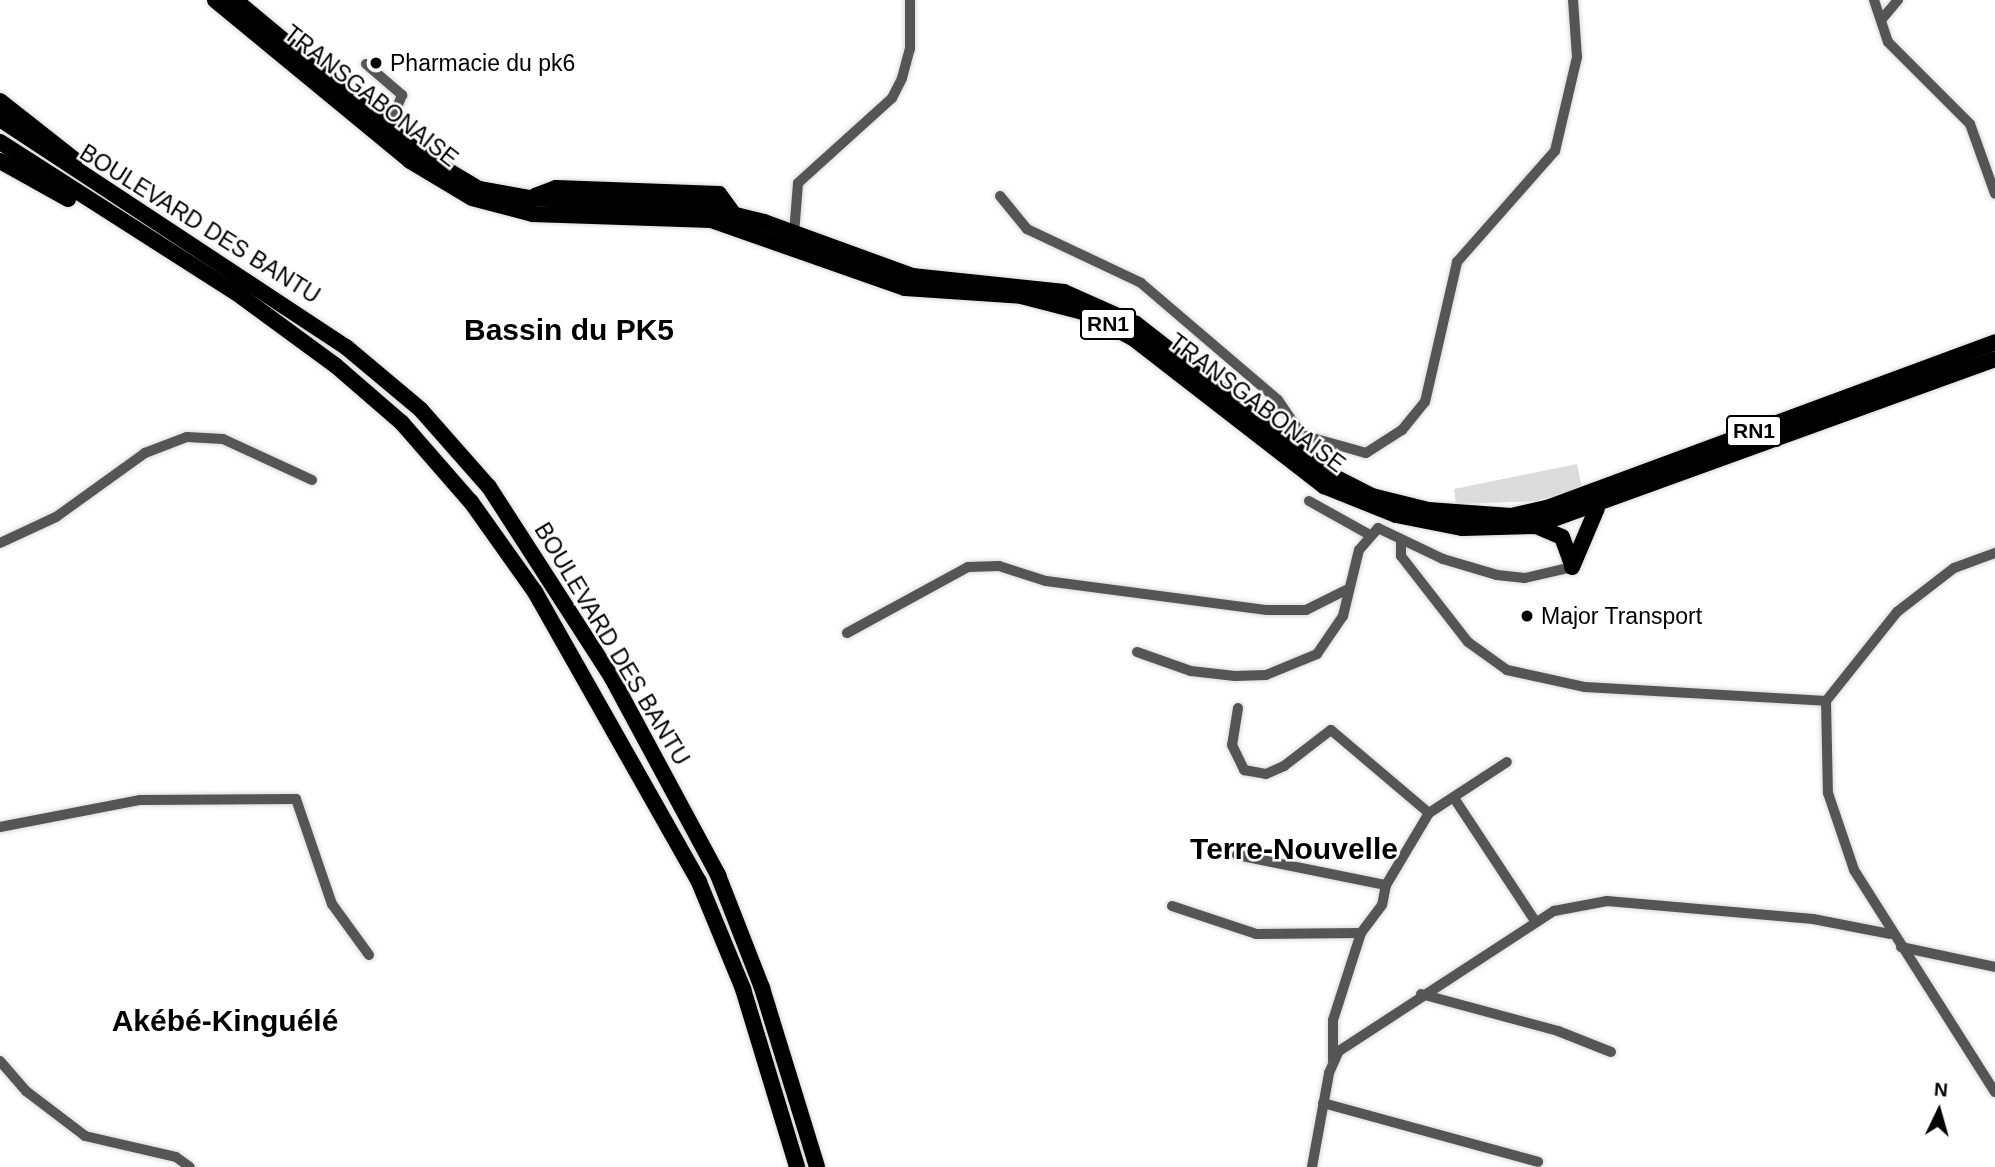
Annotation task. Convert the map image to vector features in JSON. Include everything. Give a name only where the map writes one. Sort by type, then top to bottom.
[{"type":"highway","name":"TRANSGABONAISE","points":[[215,0],[410,162],[472,198],[533,214],[711,220],[905,288],[1021,296],[1063,305],[1133,338],[1342,496],[1376,510],[1462,528],[1534,526],[1597,508],[1995,359]]},
{"type":"highway","name":"TRANSGABONAISE","points":[[235,0],[388,128],[452,176],[479,189],[530,198],[732,212],[912,276],[1043,286],[1113,310],[1372,496],[1450,513],[1511,516],[1620,485],[1995,342]]},
{"type":"highway","points":[[0,101],[146,215]]},
{"type":"highway","name":"BOULEVARD DES BANTU","points":[[0,119],[346,347],[421,410],[489,487],[605,667],[718,875],[762,988],[817,1167]]},
{"type":"highway","name":"BOULEVARD DES BANTU","points":[[0,142],[103,212],[242,297],[335,365],[402,424],[471,502],[535,592],[699,882],[743,989],[797,1167]]},
{"type":"highway","points":[[0,161],[103,212]]},
{"type":"highway","points":[[1572,567],[1597,508]]},
{"type":"highway","points":[[1534,526],[1562,537],[1572,567]]},
{"type":"street","points":[[794,234],[798,183],[892,98],[902,78],[910,0]]},
{"type":"street","points":[[1000,196],[1027,229],[1141,283],[1278,400],[1296,441],[1366,453],[1402,430],[1425,402],[1457,262],[1555,150],[1577,57],[1573,0]]},
{"type":"street","points":[[1874,0],[1888,42],[1970,124],[1995,194]]},
{"type":"street","points":[[1882,19],[1898,0]]},
{"type":"street","points":[[366,64],[402,95],[388,128]]},
{"type":"street","points":[[0,543],[56,517],[145,453],[187,436],[223,439],[312,480]]},
{"type":"street","points":[[1309,501],[1368,534]]},
{"type":"street","points":[[1137,652],[1191,671],[1266,675],[1326,648],[1343,616],[1346,590],[1368,534],[1378,528],[1401,541],[1497,575],[1525,578],[1572,567]]},
{"type":"street","points":[[1401,541],[1401,556],[1468,642],[1507,670],[1585,687],[1826,701]]},
{"type":"street","points":[[1995,553],[1954,568],[1897,612],[1826,701],[1833,814],[1854,870],[1890,934],[1995,1093]]},
{"type":"street","points":[[848,633],[950,574],[977,566],[1267,610],[1306,610],[1346,590]]},
{"type":"street","points":[[1238,708],[1232,745],[1244,770],[1266,774],[1284,766],[1331,730],[1429,813]]},
{"type":"street","points":[[1312,1167],[1333,1060],[1333,1020],[1361,933],[1382,905],[1386,885],[1429,813],[1456,801],[1507,762]]},
{"type":"street","points":[[0,827],[140,800],[296,799],[332,904],[369,955]]},
{"type":"street","points":[[1456,801],[1535,922]]},
{"type":"street","points":[[1237,855],[1386,885]]},
{"type":"street","points":[[1333,1060],[1421,994],[1535,922],[1572,905],[1607,901],[1813,919],[1890,934]]},
{"type":"street","points":[[1172,906],[1256,934],[1361,933]]},
{"type":"street","points":[[1901,947],[1995,967]]},
{"type":"street","points":[[1421,994],[1559,1031],[1611,1052]]},
{"type":"street","points":[[0,1061],[11,1078],[94,1141],[176,1157],[190,1167]]},
{"type":"street","points":[[0,1084],[11,1078]]},
{"type":"street","points":[[1323,1103],[1538,1162]]},
{"type":"shaded area","points":[[1577,464],[1582,488],[1536,501],[1456,504],[1454,489]]},
{"type":"place","name":"Pharmacie du pk6","points":[[376,63]]},
{"type":"place","name":"Major Transport","points":[[1527,616]]},
{"type":"district","name":"Bassin du PK5","points":[[569,330]]},
{"type":"district","name":"Terre-Nouvelle","points":[[1294,849]]},
{"type":"district","name":"Akébé-Kinguélé","points":[[225,1021]]}]
